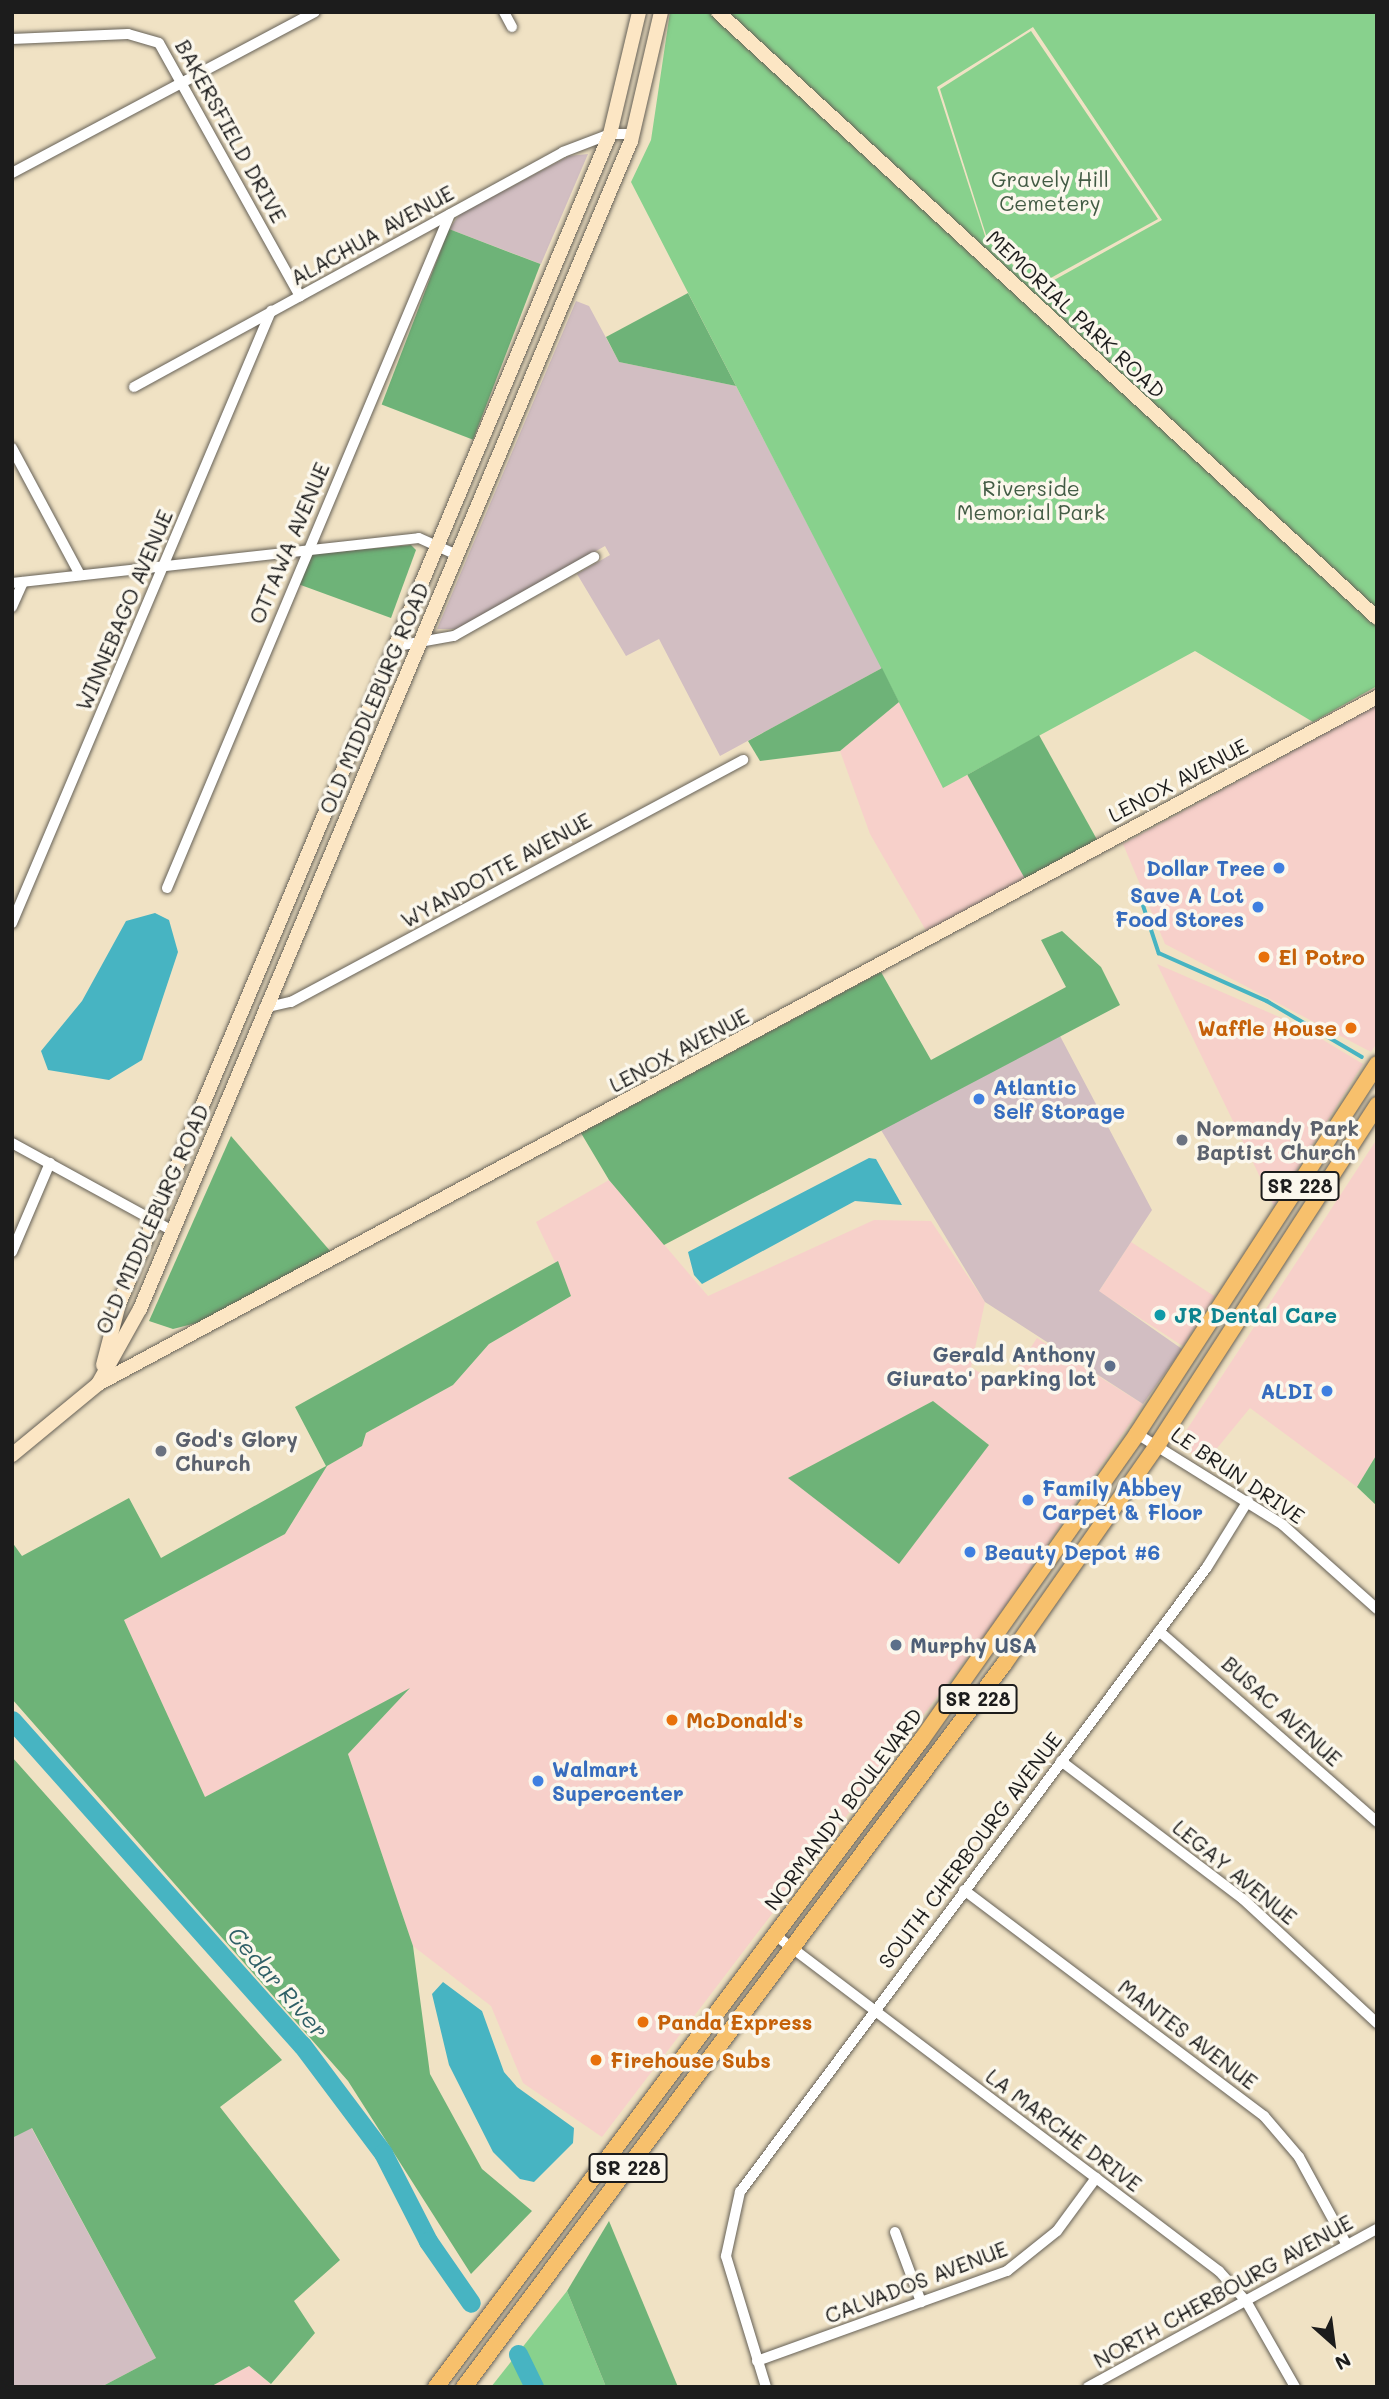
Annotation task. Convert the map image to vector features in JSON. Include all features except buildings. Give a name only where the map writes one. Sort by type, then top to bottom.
[{"type":"main road","name":"OLD MIDDLEBURG ROAD","points":[[98,1384],[119,1304],[610,134],[639,12]]},
{"type":"main road","name":"OLD MIDDLEBURG ROAD","points":[[98,1384],[173,1231],[264,1008],[420,645],[634,134],[662,12]]},
{"type":"main road","name":"MEMORIAL PARK ROAD","points":[[718,12],[1377,618]]},
{"type":"main road","points":[[530,327],[550,335]]},
{"type":"main road","name":"LENOX AVENUE","points":[[12,1455],[98,1384],[1377,696]]},
{"type":"main road","points":[[312,844],[332,851]]},
{"type":"main road","points":[[241,1012],[264,1008]]},
{"type":"main road","name":"NORMANDY BOULEVARD","points":[[440,2385],[775,1935],[1138,1434],[1377,1064]]},
{"type":"main road","name":"NORMANDY BOULEVARD","points":[[464,2387],[793,1949],[1158,1444],[1377,1105]]},
{"type":"street","points":[[12,173],[315,12]]},
{"type":"street","points":[[503,12],[512,27]]},
{"type":"street","name":"BAKERSFIELD DRIVE","points":[[12,39],[141,34],[165,49],[300,296]]},
{"type":"street","name":"ALACHUA AVENUE","points":[[134,387],[450,214],[610,134],[634,134]]},
{"type":"street","name":"OTTAWA AVENUE","points":[[167,888],[307,549],[450,214]]},
{"type":"street","name":"WINNEBAGO AVENUE","points":[[12,923],[271,311]]},
{"type":"street","points":[[12,448],[80,575]]},
{"type":"street","points":[[12,607],[18,582],[419,538],[457,555]]},
{"type":"street","points":[[397,646],[420,645],[454,635],[594,557]]},
{"type":"street","name":"WYANDOTTE AVENUE","points":[[264,1008],[291,1002],[743,760]]},
{"type":"street","points":[[12,1143],[173,1231]]},
{"type":"street","points":[[12,1252],[50,1163]]},
{"type":"street","name":"LE BRUN DRIVE","points":[[1138,1434],[1248,1500],[1377,1609]]},
{"type":"street","name":"SOUTH CHERBOURG AVENUE","points":[[757,2361],[729,2276],[728,2224],[747,2180],[1158,1630],[1248,1500]]},
{"type":"street","name":"BUSAC AVENUE","points":[[1158,1630],[1377,1822]]},
{"type":"street","name":"LEGAY AVENUE","points":[[1061,1761],[1243,1899],[1377,2023]]},
{"type":"street","name":"MANTES AVENUE","points":[[964,1890],[1264,2116],[1299,2157],[1347,2245]]},
{"type":"street","name":"LA MARCHE DRIVE","points":[[775,1935],[1219,2271],[1246,2301],[1295,2387]]},
{"type":"street","name":"CALVADOS AVENUE","points":[[757,2361],[1025,2261],[1057,2231],[1096,2178]]},
{"type":"street","name":"NORTH CHERBOURG AVENUE","points":[[1088,2387],[1377,2229]]},
{"type":"street","points":[[895,2232],[921,2302]]},
{"type":"street","points":[[757,2361],[766,2387]]},
{"type":"shaded area","points":[[588,154],[541,264],[449,229],[460,214],[569,156]]},
{"type":"shaded area","points":[[576,301],[589,306],[619,362],[736,386],[882,668],[720,756],[659,639],[626,656],[577,574],[610,555],[605,546],[457,629],[437,629]]},
{"type":"shaded area","points":[[899,702],[943,787],[967,775],[1027,879],[928,934],[870,834],[840,751]]},
{"type":"shaded area","points":[[1377,705],[1377,1043],[1371,1052],[1165,944],[1123,844]]},
{"type":"shaded area","points":[[1157,964],[1300,1026],[1363,1064],[1274,1206]]},
{"type":"shaded area","points":[[1060,1036],[1152,1210],[1099,1291],[1182,1349],[1143,1404],[985,1302],[881,1130]]},
{"type":"shaded area","points":[[1377,1139],[1377,1454],[1357,1487],[1250,1408],[1205,1463],[1178,1443]]},
{"type":"shaded area","points":[[609,1180],[708,1296],[874,1220],[931,1221],[985,1302],[971,1367],[1004,1388],[1037,1338],[1143,1404],[995,1621],[602,2137],[523,2083],[491,2006],[413,1946],[348,1754],[408,1690],[205,1797],[124,1620],[285,1534],[327,1466],[362,1446],[366,1433],[453,1385],[489,1344],[571,1296],[536,1222]],"holes":[[[933,1401],[989,1445],[789,1478]]]},
{"type":"shaded area","points":[[1131,1242],[1215,1296],[1183,1346],[1099,1291]]},
{"type":"shaded area","points":[[31,2127],[156,2358],[101,2387],[12,2387],[12,2138]]},
{"type":"shaded area","points":[[249,2366],[274,2387],[210,2387]]},
{"type":"green space","name":"Riverside Memorial Park","points":[[670,12],[1377,12],[1377,686],[1313,722],[1195,651],[943,788],[631,182],[651,140]],"holes":[[[1033,27],[1162,220],[1038,289],[986,239],[937,87]]]},
{"type":"green space","name":"Gravely Hill Cemetery","points":[[1031,31],[1158,219],[1038,285],[987,238],[940,89]]},
{"type":"green space","points":[[449,229],[540,264],[473,440],[382,405]]},
{"type":"green space","points":[[688,293],[736,386],[619,362],[606,337]]},
{"type":"green space","points":[[411,545],[416,550],[391,618],[298,584],[313,554]]},
{"type":"green space","points":[[882,668],[899,702],[840,751],[760,761],[748,741]]},
{"type":"green space","points":[[1039,735],[1098,841],[1026,881],[967,775]]},
{"type":"green space","points":[[1062,931],[1101,967],[1120,1005],[664,1245],[609,1180],[581,1133],[881,972],[931,1060],[1066,987],[1041,940]]},
{"type":"green space","points":[[231,1136],[331,1252],[216,1318],[173,1329],[149,1321]]},
{"type":"green space","points":[[558,1261],[571,1296],[489,1344],[453,1385],[366,1433],[362,1446],[327,1466],[285,1534],[124,1620],[205,1797],[410,1688],[348,1754],[413,1946],[430,2074],[482,2169],[532,2211],[471,2274],[348,2081],[12,1699],[12,1542],[22,1556],[129,1498],[161,1558],[326,1466],[295,1407]]},
{"type":"green space","points":[[933,1401],[989,1445],[899,1564],[788,1478]]},
{"type":"green space","points":[[1377,1454],[1377,1506],[1357,1487]]},
{"type":"green space","points":[[12,1757],[282,2060],[220,2107],[340,2260],[294,2301],[315,2333],[271,2384],[249,2366],[210,2387],[101,2387],[156,2358],[32,2128],[12,2138]]},
{"type":"green space","points":[[609,2221],[678,2387],[606,2387],[567,2291]]},
{"type":"green space","points":[[567,2291],[606,2387],[491,2387]]},
{"type":"water","points":[[155,913],[169,920],[178,952],[142,1060],[109,1080],[48,1070],[41,1051],[82,1001],[126,921]]},
{"type":"water","points":[[869,1158],[876,1159],[902,1205],[855,1201],[702,1284],[694,1275],[688,1252]]},
{"type":"water","points":[[443,1982],[482,2011],[504,2072],[517,2087],[574,2128],[573,2143],[534,2182],[520,2179],[493,2152],[449,2065],[432,1994]]},
{"type":"waterway","points":[[1143,904],[1159,953],[1267,1001],[1362,1057]]},
{"type":"waterway","name":"Cedar River","points":[[12,1720],[302,2045],[383,2153],[428,2241],[471,2303]]},
{"type":"waterway","name":"Cedar River","points":[[518,2354],[534,2387]]},
{"type":"place","name":"Dollar Tree","points":[[1279,868]]},
{"type":"place","name":"Save A Lot Food Stores","points":[[1258,907]]},
{"type":"place","name":"El Potro","points":[[1264,957]]},
{"type":"place","name":"Waffle House","points":[[1351,1028]]},
{"type":"place","name":"Atlantic Self Storage","points":[[979,1099]]},
{"type":"place","name":"Normandy Park Baptist Church","points":[[1182,1140]]},
{"type":"place","name":"JR Dental Care","points":[[1160,1315]]},
{"type":"place","name":"Gerald Anthony Giurato' parking lot","points":[[1110,1366]]},
{"type":"place","name":"ALDI","points":[[1327,1391]]},
{"type":"place","name":"God's Glory Church","points":[[161,1451]]},
{"type":"place","name":"Family Abbey Carpet & Floor","points":[[1028,1500]]},
{"type":"place","name":"Beauty Depot #6","points":[[970,1552]]},
{"type":"place","name":"Murphy USA","points":[[896,1645]]},
{"type":"place","name":"McDonald's","points":[[672,1720]]},
{"type":"place","name":"Walmart Supercenter","points":[[538,1781]]},
{"type":"place","name":"Panda Express","points":[[643,2022]]},
{"type":"place","name":"Firehouse Subs","points":[[596,2060]]}]
